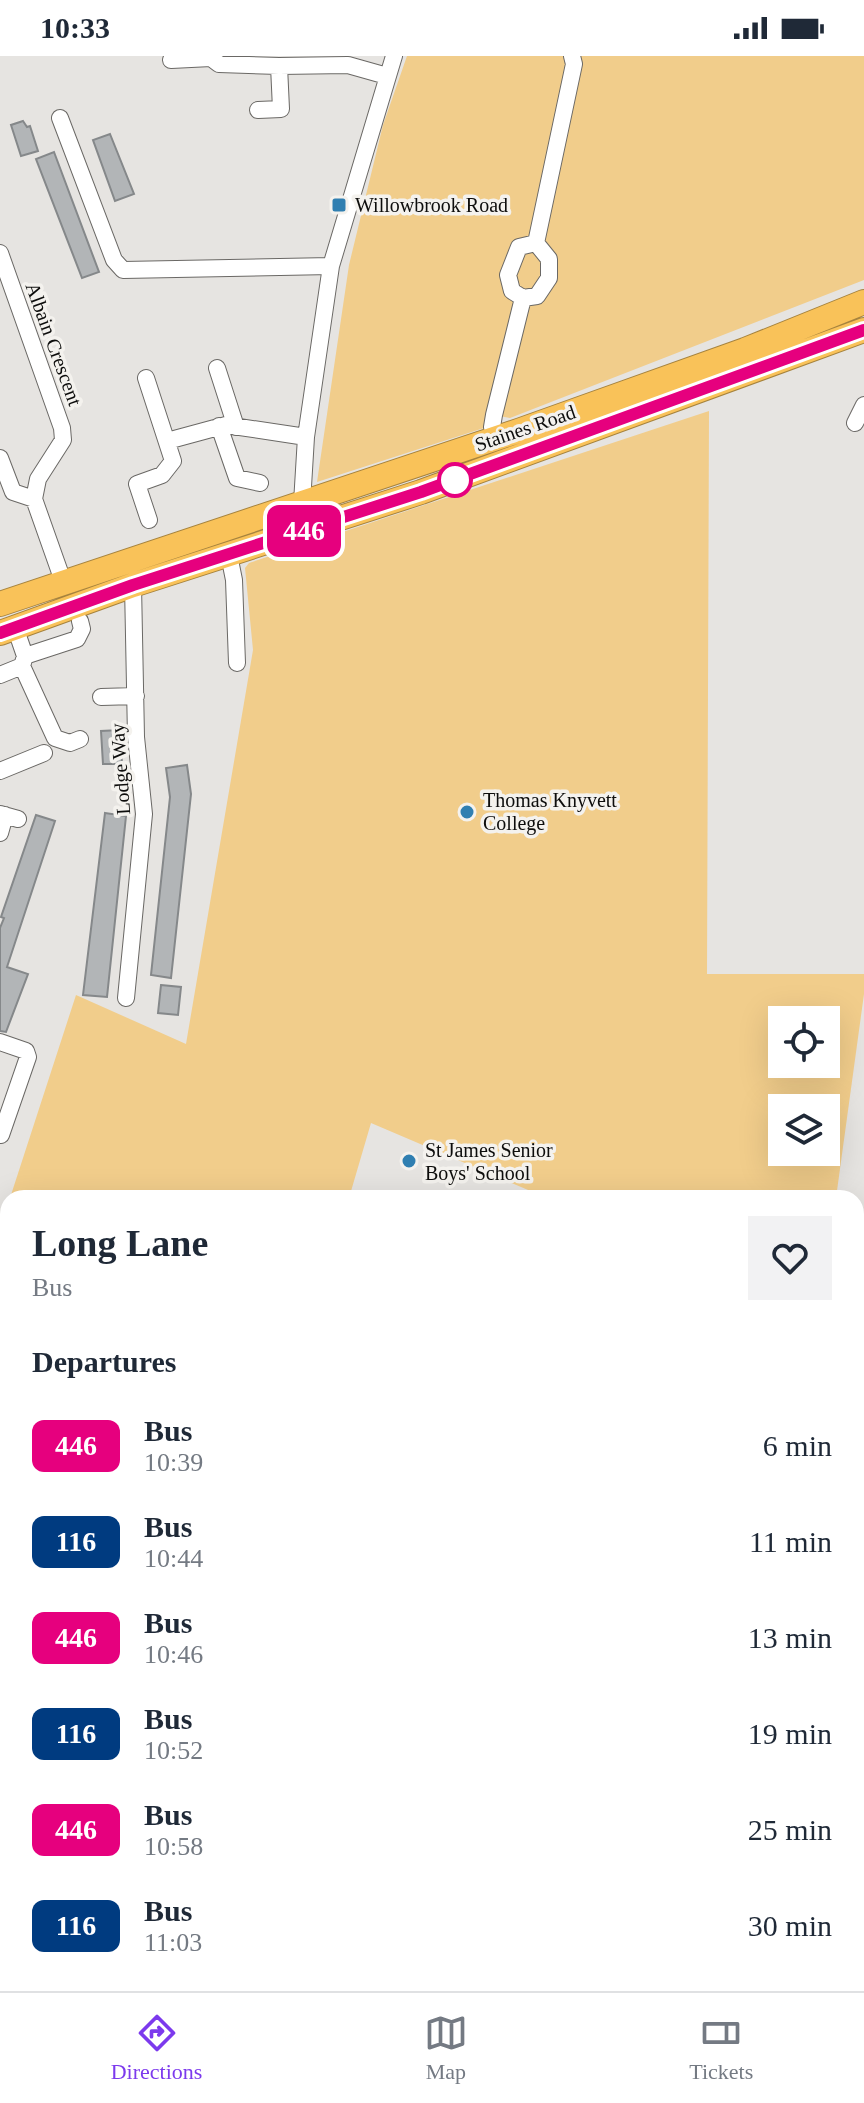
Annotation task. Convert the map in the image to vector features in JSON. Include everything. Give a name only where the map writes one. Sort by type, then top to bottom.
[{"type":"highway","name":"Staines Road","points":[[0,604],[495,438],[745,350],[864,302]]},
{"type":"highway","name":"Staines Road","points":[[8,630],[133,585],[434,488],[864,330]]},
{"type":"street","points":[[302,503],[306,437],[331,266],[394,56]]},
{"type":"street","points":[[536,243],[574,64],[572,56]]},
{"type":"street","points":[[171,60],[211,58],[219,64],[279,66],[315,61],[348,65],[387,76]]},
{"type":"street","points":[[258,110],[281,109],[279,66]]},
{"type":"street","points":[[60,118],[114,260],[123,270],[331,266]]},
{"type":"street","points":[[536,243],[549,259],[549,278],[537,296],[523,298],[512,291],[508,275],[519,247],[536,243]]},
{"type":"street","name":"Albain Crescent","points":[[0,253],[62,428],[63,440],[38,479],[34,499]]},
{"type":"street","points":[[495,438],[492,427],[494,415],[523,298]]},
{"type":"street","points":[[217,368],[237,478],[260,483]]},
{"type":"street","points":[[146,378],[173,461],[162,475],[137,484],[149,520]]},
{"type":"street","points":[[855,423],[864,405]]},
{"type":"street","points":[[167,441],[228,426],[306,437]]},
{"type":"street","points":[[0,458],[5,489],[34,499],[63,581]]},
{"type":"street","points":[[229,555],[234,580],[237,663]]},
{"type":"street","name":"Lodge Way","points":[[126,998],[144,814],[136,737],[133,585]]},
{"type":"street","points":[[0,675],[23,661],[77,639],[82,629],[80,621]]},
{"type":"street","points":[[8,630],[55,738],[70,743],[80,739]]},
{"type":"street","points":[[101,697],[136,696]]},
{"type":"street","points":[[0,771],[44,753]]},
{"type":"street","points":[[0,833],[8,816]]},
{"type":"street","points":[[0,1042],[26,1051],[28,1057],[1,1135]]},
{"type":"shaded area","points":[[407,56],[864,56],[864,280],[510,418],[488,414],[484,428],[317,482],[349,265],[383,125]]},
{"type":"shaded area","name":"Thomas Knyvett College","points":[[709,411],[707,974],[864,974],[864,994],[837,1190],[528,1190],[371,1123],[351,1190],[13,1190],[76,995],[186,1044],[253,650],[245,568],[249,563]]},
{"type":"building","points":[[23,121],[27,127],[30,126],[38,151],[21,156],[11,125]]},
{"type":"building","points":[[110,134],[134,194],[115,201],[93,140]]},
{"type":"building","points":[[54,152],[99,272],[82,278],[36,159]]},
{"type":"building","points":[[120,730],[122,764],[103,764],[101,731]]},
{"type":"building","points":[[187,765],[191,794],[171,978],[151,975],[170,797],[166,768]]},
{"type":"building","points":[[105,813],[126,816],[107,997],[83,995]]},
{"type":"building","points":[[36,815],[55,821],[7,967],[28,974],[6,1032],[0,1031],[0,928],[4,918],[1,917]]},
{"type":"building","points":[[161,985],[181,987],[178,1015],[158,1013]]},
{"type":"bus line","name":"446","points":[[0,633],[133,585],[421,492],[864,330]]},
{"type":"place","name":"Willowbrook Road","points":[[339,205]]},
{"type":"place","name":"Thomas Knyvett College","points":[[467,812]]},
{"type":"place","name":"St James Senior Boys' School","points":[[409,1161]]}]
